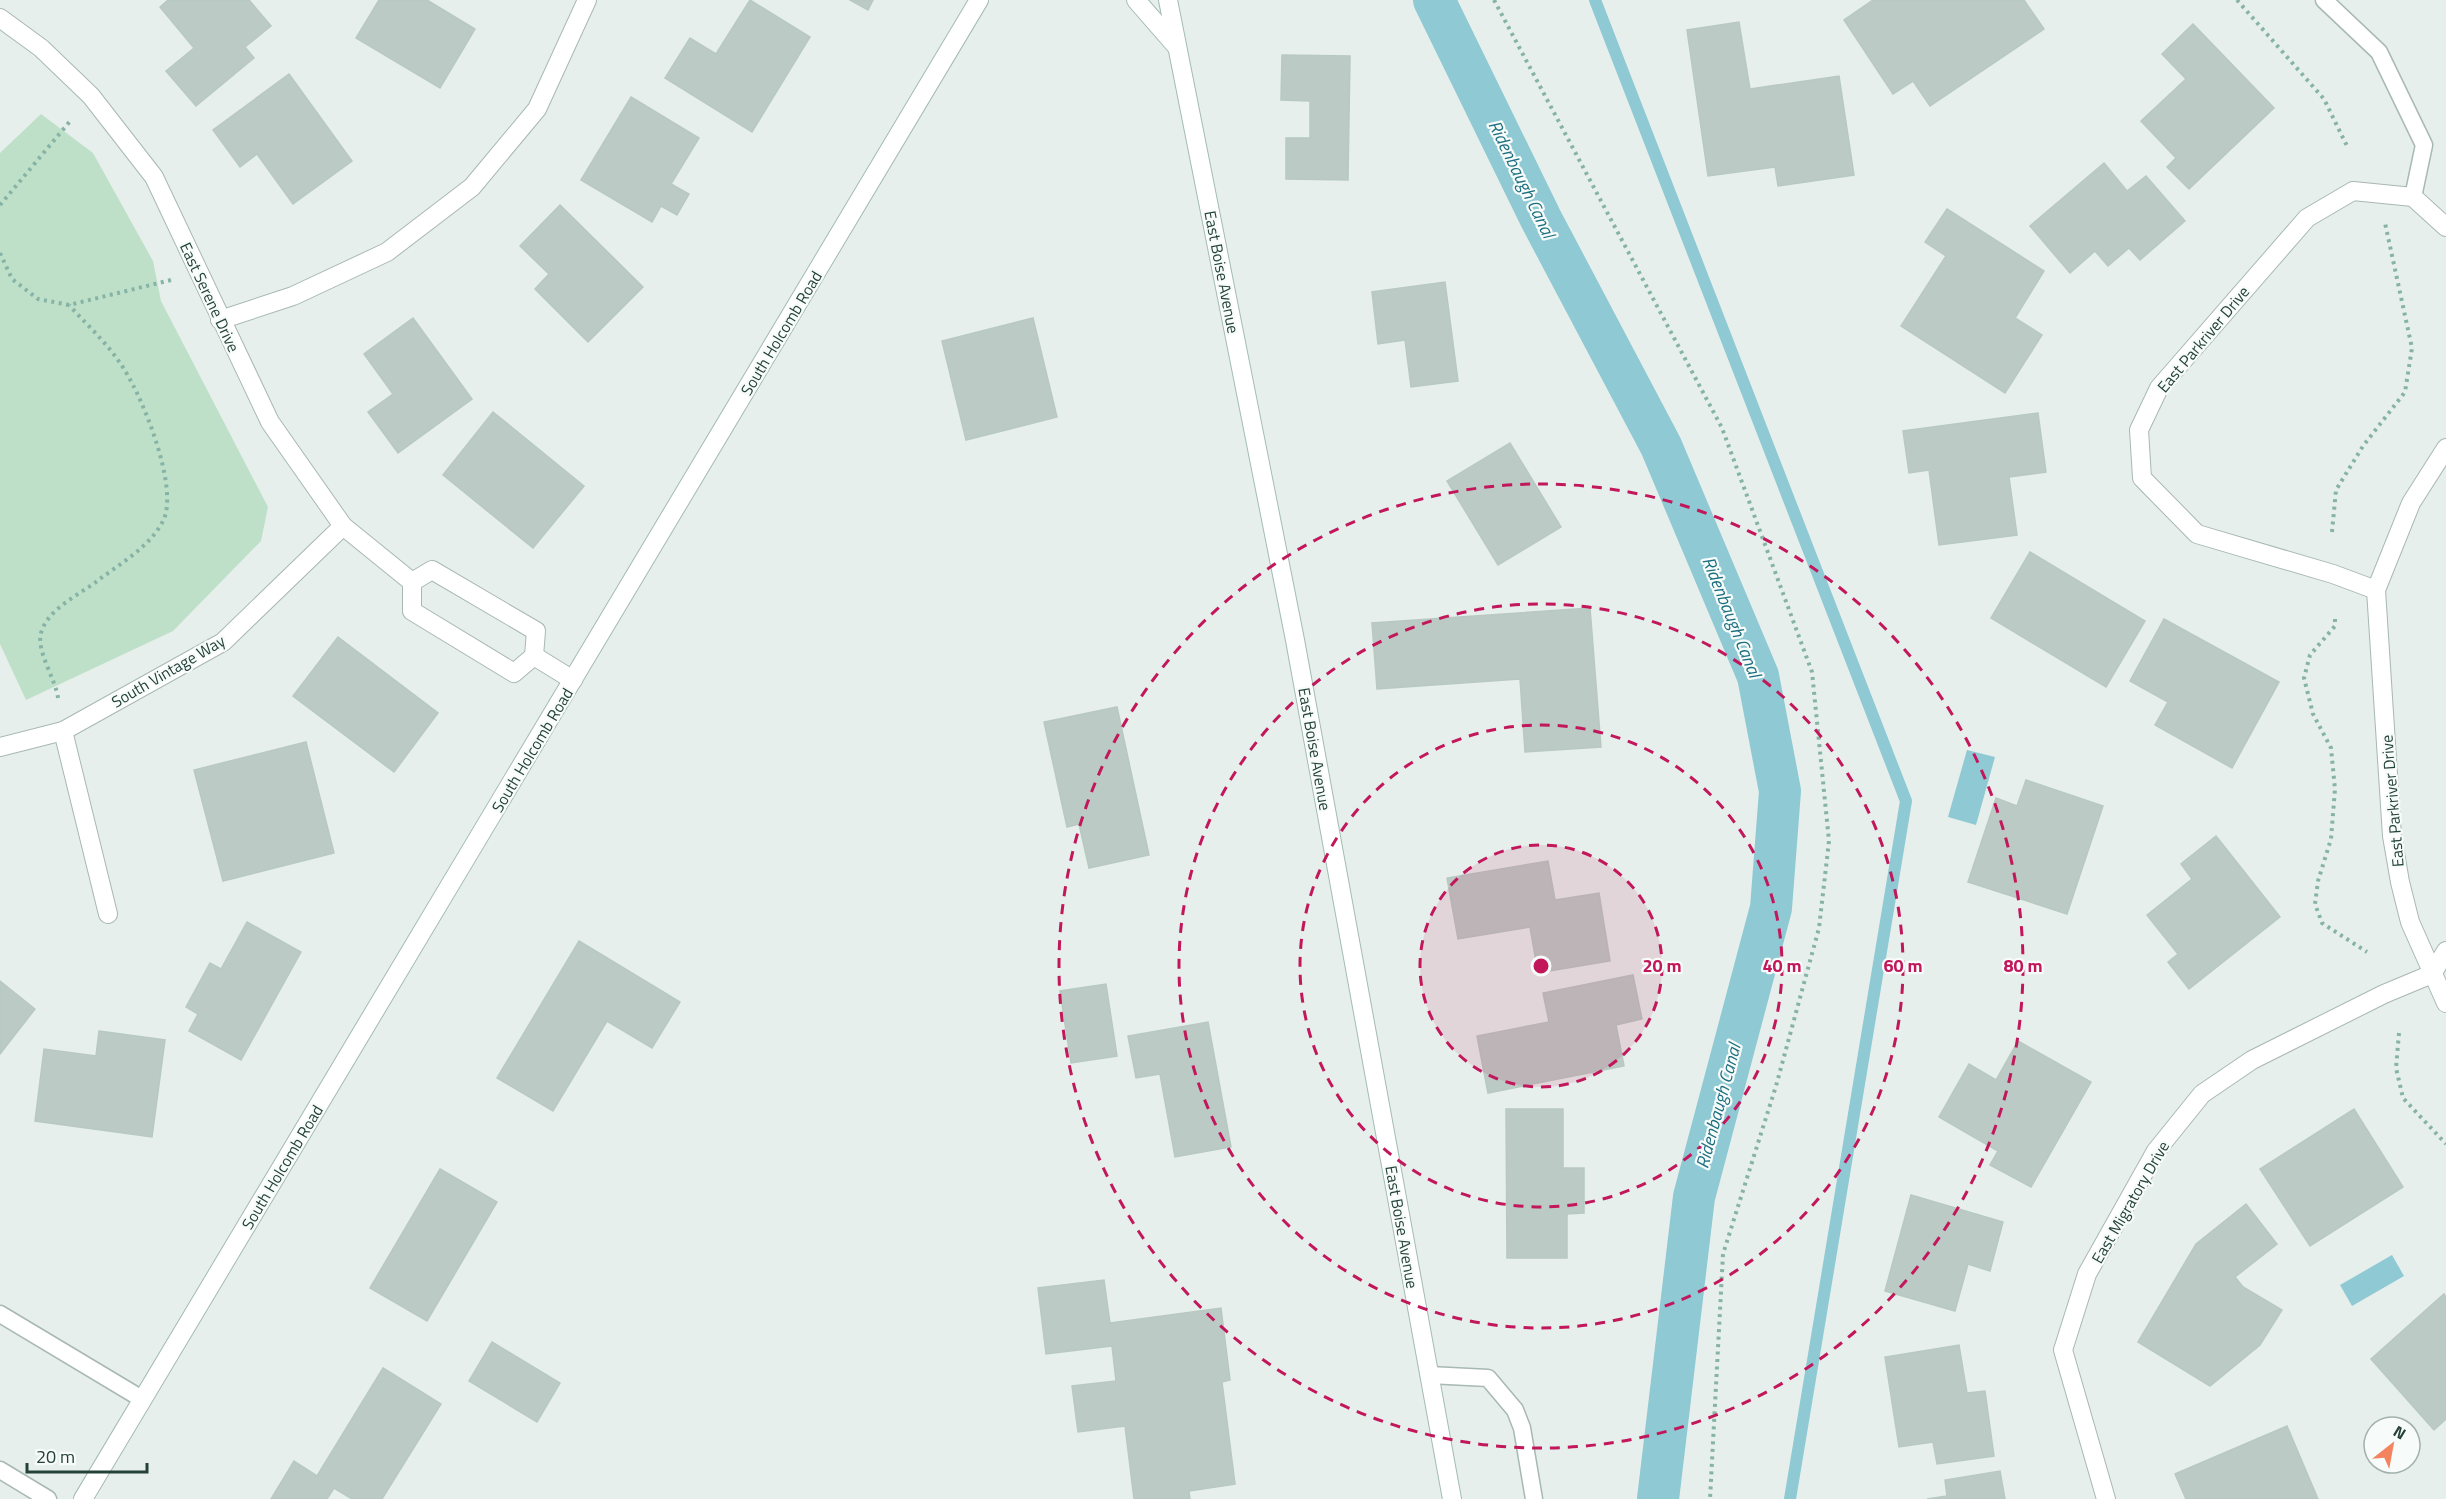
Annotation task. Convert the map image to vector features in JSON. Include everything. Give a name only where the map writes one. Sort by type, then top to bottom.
[{"type":"street","points":[[220,320],[293,297],[387,252],[472,187],[537,109],[587,0]]},
{"type":"street","name":"South Holcomb Road","points":[[83,1499],[979,0]]},
{"type":"street","points":[[1136,0],[1177,47]]},
{"type":"street","name":"East Boise Avenue","points":[[1168,0],[1295,640],[1452,1499]]},
{"type":"street","name":"East Serene Drive","points":[[0,18],[41,48],[91,96],[154,177],[270,422],[343,526],[412,582]]},
{"type":"street","name":"East Parkriver Drive","points":[[2376,590],[2333,574],[2197,534],[2142,478],[2139,430],[2159,388],[2307,218],[2353,191],[2413,197]]},
{"type":"street","points":[[2413,197],[2446,227]]},
{"type":"street","name":"East Parkriver Drive","points":[[2446,448],[2411,503],[2376,590],[2392,836],[2410,922],[2439,975],[2446,1003]]},
{"type":"street","name":"South Vintage Way","points":[[0,747],[63,731],[223,642],[343,526]]},
{"type":"street","points":[[432,570],[536,631],[534,656],[514,673],[504,667],[412,611],[412,582],[432,570]]},
{"type":"street","points":[[534,656],[573,680]]},
{"type":"street","points":[[63,731],[108,914]]},
{"type":"street","points":[[2439,975],[2446,951]]},
{"type":"street","name":"East Migratory Drive","points":[[2106,1499],[2063,1350],[2087,1275],[2157,1151],[2202,1094],[2252,1060],[2384,994],[2439,975]]},
{"type":"lane","points":[[2324,0],[2379,52],[2424,145],[2413,197]]},
{"type":"lane","points":[[0,1314],[142,1400]]},
{"type":"lane","points":[[1429,1375],[1488,1378],[1515,1410],[1522,1428],[1534,1499]]},
{"type":"lane","points":[[0,1470],[48,1499]]},
{"type":"path","points":[[1494,0],[1722,428],[1812,672],[1829,841],[1819,928],[1776,1086],[1723,1254],[1710,1499]]},
{"type":"path","points":[[2237,0],[2324,99],[2348,148]]},
{"type":"path","points":[[0,204],[91,96]]},
{"type":"path","points":[[2332,532],[2336,490],[2363,446],[2405,392],[2409,370],[2412,348],[2387,227],[2381,216]]},
{"type":"path","points":[[0,253],[12,279],[38,299],[69,305],[198,274]]},
{"type":"path","points":[[63,731],[57,687],[44,658],[40,635],[50,616],[147,543],[164,519],[167,489],[151,423],[120,363],[69,305]]},
{"type":"path","points":[[2335,619],[2334,626],[2310,655],[2304,678],[2313,714],[2331,748],[2335,789],[2331,839],[2318,881],[2315,904],[2322,923],[2367,952]]},
{"type":"path","points":[[2399,1033],[2396,1068],[2403,1098],[2446,1144]]},
{"type":"green space","points":[[41,114],[93,153],[153,261],[161,301],[268,507],[261,541],[173,631],[26,700],[0,644],[0,153]]},
{"type":"water","points":[[1967,750],[1995,757],[1976,825],[1948,817]]},
{"type":"water","points":[[2392,1255],[2404,1276],[2352,1306],[2340,1285]]},
{"type":"building","points":[[168,0],[249,0],[271,26],[245,47],[254,58],[196,106],[166,71],[194,48],[160,7]]},
{"type":"building","points":[[379,0],[427,0],[475,29],[440,88],[356,38]]},
{"type":"building","points":[[750,0],[810,37],[752,132],[665,78],[690,38],[716,54]]},
{"type":"building","points":[[850,0],[873,0],[868,10]]},
{"type":"building","points":[[1873,0],[2024,0],[2044,29],[1930,106],[1913,81],[1893,94],[1844,20]]},
{"type":"building","points":[[1739,22],[1750,89],[1839,76],[1854,175],[1778,186],[1775,167],[1708,176],[1687,30]]},
{"type":"building","points":[[2193,24],[2274,108],[2189,189],[2167,167],[2176,158],[2141,121],[2186,79],[2162,54]]},
{"type":"building","points":[[1282,55],[1350,56],[1348,180],[1286,179],[1286,138],[1310,138],[1310,101],[1281,100]]},
{"type":"building","points":[[289,74],[352,161],[293,204],[257,154],[240,167],[213,130]]},
{"type":"building","points":[[631,97],[699,138],[671,184],[689,194],[677,215],[661,206],[652,222],[581,180]]},
{"type":"building","points":[[2104,163],[2127,191],[2146,176],[2185,221],[2140,260],[2129,248],[2108,266],[2095,251],[2070,273],[2030,226]]},
{"type":"building","points":[[560,205],[643,287],[588,342],[535,289],[549,274],[520,246]]},
{"type":"building","points":[[1947,209],[2044,271],[2015,318],[2042,335],[2005,393],[1901,326],[1946,256],[1925,242]]},
{"type":"building","points":[[1445,282],[1458,381],[1411,387],[1405,340],[1378,344],[1372,292]]},
{"type":"building","points":[[413,318],[472,399],[398,453],[368,412],[393,394],[364,354]]},
{"type":"building","points":[[1033,318],[1057,417],[966,440],[942,341]]},
{"type":"building","points":[[493,412],[584,486],[533,548],[443,475]]},
{"type":"building","points":[[2038,413],[2046,472],[2009,477],[2017,535],[1939,545],[1929,470],[1909,473],[1903,431]]},
{"type":"building","points":[[1510,443],[1561,527],[1498,565],[1447,481]]},
{"type":"building","points":[[2030,552],[2145,621],[2106,687],[1991,618]]},
{"type":"building","points":[[1590,608],[1601,747],[1525,752],[1520,679],[1377,689],[1372,623]]},
{"type":"building","points":[[2164,619],[2279,682],[2232,768],[2155,725],[2168,702],[2130,681]]},
{"type":"building","points":[[338,637],[438,713],[394,772],[293,696]]},
{"type":"building","points":[[1117,707],[1149,855],[1089,868],[1079,824],[1067,827],[1044,722]]},
{"type":"building","points":[[306,742],[334,853],[223,881],[194,770]]},
{"type":"building","points":[[2026,780],[2103,806],[2067,914],[1968,882],[1996,798],[2017,806]]},
{"type":"building","points":[[2216,836],[2280,917],[2189,989],[2168,962],[2178,954],[2147,915],[2192,879],[2181,864]]},
{"type":"building","points":[[1548,861],[1555,900],[1599,893],[1610,961],[1538,973],[1530,927],[1458,939],[1447,878]]},
{"type":"building","points":[[247,922],[301,952],[241,1060],[189,1031],[198,1014],[186,1007],[210,963],[221,969]]},
{"type":"building","points":[[579,941],[680,1002],[652,1048],[607,1021],[553,1111],[497,1078]]},
{"type":"building","points":[[1633,975],[1642,1019],[1616,1025],[1624,1066],[1488,1093],[1477,1036],[1549,1022],[1543,993]]},
{"type":"building","points":[[0,981],[35,1009],[0,1054]]},
{"type":"building","points":[[1106,984],[1117,1056],[1071,1063],[1060,991]]},
{"type":"building","points":[[1208,1022],[1231,1147],[1175,1157],[1160,1074],[1136,1078],[1128,1036]]},
{"type":"building","points":[[99,1031],[165,1040],[152,1137],[35,1121],[44,1049],[96,1056]]},
{"type":"building","points":[[2018,1041],[2091,1082],[2031,1187],[1990,1165],[1998,1151],[1939,1117],[1969,1064],[1996,1080]]},
{"type":"building","points":[[1506,1109],[1563,1109],[1563,1168],[1584,1168],[1584,1213],[1567,1214],[1567,1258],[1507,1258]]},
{"type":"building","points":[[2354,1109],[2403,1187],[2310,1246],[2260,1169]]},
{"type":"building","points":[[440,1169],[497,1202],[427,1321],[370,1288]]},
{"type":"building","points":[[1911,1195],[2003,1222],[1990,1271],[1968,1264],[1955,1311],[1885,1291]]},
{"type":"building","points":[[2246,1204],[2277,1244],[2235,1277],[2243,1287],[2282,1310],[2260,1345],[2210,1386],[2138,1342],[2196,1244]]},
{"type":"building","points":[[1104,1280],[1110,1323],[1221,1308],[1230,1380],[1222,1382],[1235,1484],[1189,1491],[1190,1499],[1134,1499],[1125,1426],[1078,1432],[1072,1386],[1116,1381],[1112,1346],[1046,1354],[1038,1288]]},
{"type":"building","points":[[2444,1294],[2446,1297],[2446,1419],[2434,1430],[2371,1359]]},
{"type":"building","points":[[492,1342],[560,1383],[537,1422],[469,1381]]},
{"type":"building","points":[[1959,1345],[1967,1393],[1985,1391],[1994,1456],[1937,1464],[1933,1442],[1899,1447],[1885,1357]]},
{"type":"building","points":[[383,1368],[441,1404],[382,1499],[352,1499],[334,1488],[327,1499],[271,1499],[294,1461],[317,1476]]},
{"type":"building","points":[[2287,1426],[2318,1499],[2186,1499],[2175,1474]]},
{"type":"building","points":[[2000,1471],[2005,1499],[1927,1499],[1947,1496],[1945,1480]]},
{"type":"waterway","name":"Ridenbaugh Canal","points":[[1434,0],[1541,219],[1661,446],[1758,676],[1780,791],[1771,908],[1694,1197],[1658,1499]]},
{"type":"waterway","points":[[1595,0],[1906,801],[1790,1499]]}]
